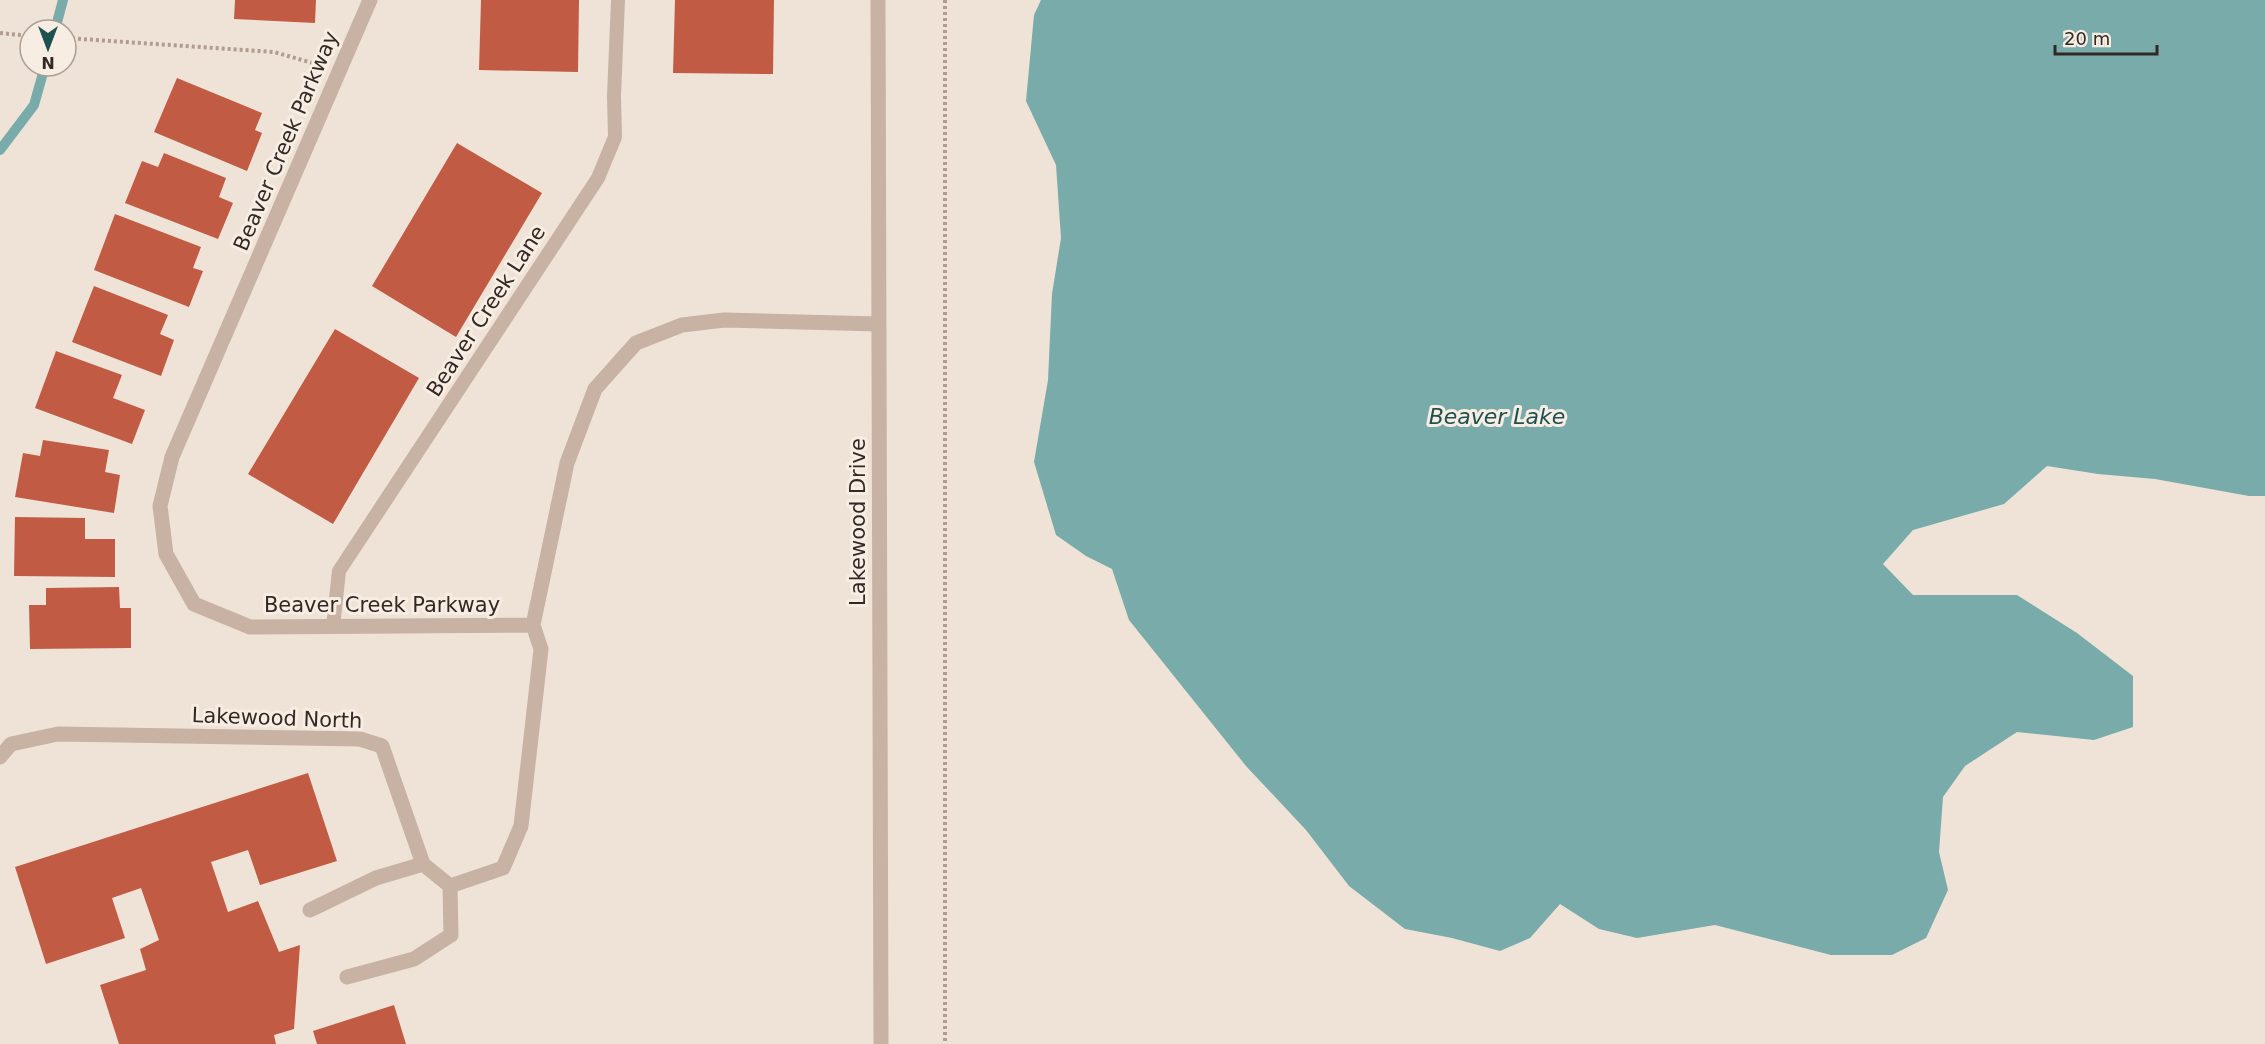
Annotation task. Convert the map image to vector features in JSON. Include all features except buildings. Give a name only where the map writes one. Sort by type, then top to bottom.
[{"type":"street","name":"Beaver Creek Parkway","points":[[370,0],[172,457],[160,506],[166,554],[194,604],[250,627],[533,625]]},
{"type":"street","name":"Lakewood Drive","points":[[878,0],[881,1044]]},
{"type":"street","points":[[450,886],[503,868],[520,826],[541,649],[533,625],[567,463],[595,389],[636,343],[681,325],[724,320],[878,324]]},
{"type":"street","name":"Lakewood North","points":[[0,757],[11,744],[58,734],[360,739],[382,746],[423,864]]},
{"type":"street","points":[[310,910],[376,879],[423,864],[450,886],[451,935],[414,959],[347,977]]},
{"type":"lane","name":"Beaver Creek Lane","points":[[333,627],[339,571],[598,178],[615,137],[614,96],[618,0]]},
{"type":"path","points":[[945,0],[945,1044]]},
{"type":"path","points":[[0,33],[18,35]]},
{"type":"path","points":[[78,38],[274,52],[340,70]]},
{"type":"water","name":"Beaver Lake","points":[[1041,0],[2265,0],[2265,496],[2249,496],[2155,479],[2098,474],[2047,466],[2004,504],[1913,530],[1883,564],[1913,595],[2017,595],[2077,633],[2133,676],[2133,727],[2094,740],[2017,732],[1965,766],[1943,797],[1939,852],[1948,890],[1926,938],[1892,955],[1831,955],[1715,925],[1637,938],[1599,929],[1560,904],[1530,938],[1500,951],[1452,938],[1405,929],[1349,886],[1306,830],[1246,766],[1129,620],[1112,569],[1086,556],[1056,535],[1034,462],[1048,380],[1052,294],[1061,238],[1056,165],[1026,101],[1034,15]]},
{"type":"waterway","points":[[58,18],[63,0]]},
{"type":"waterway","points":[[0,150],[34,105],[42,78]]}]
